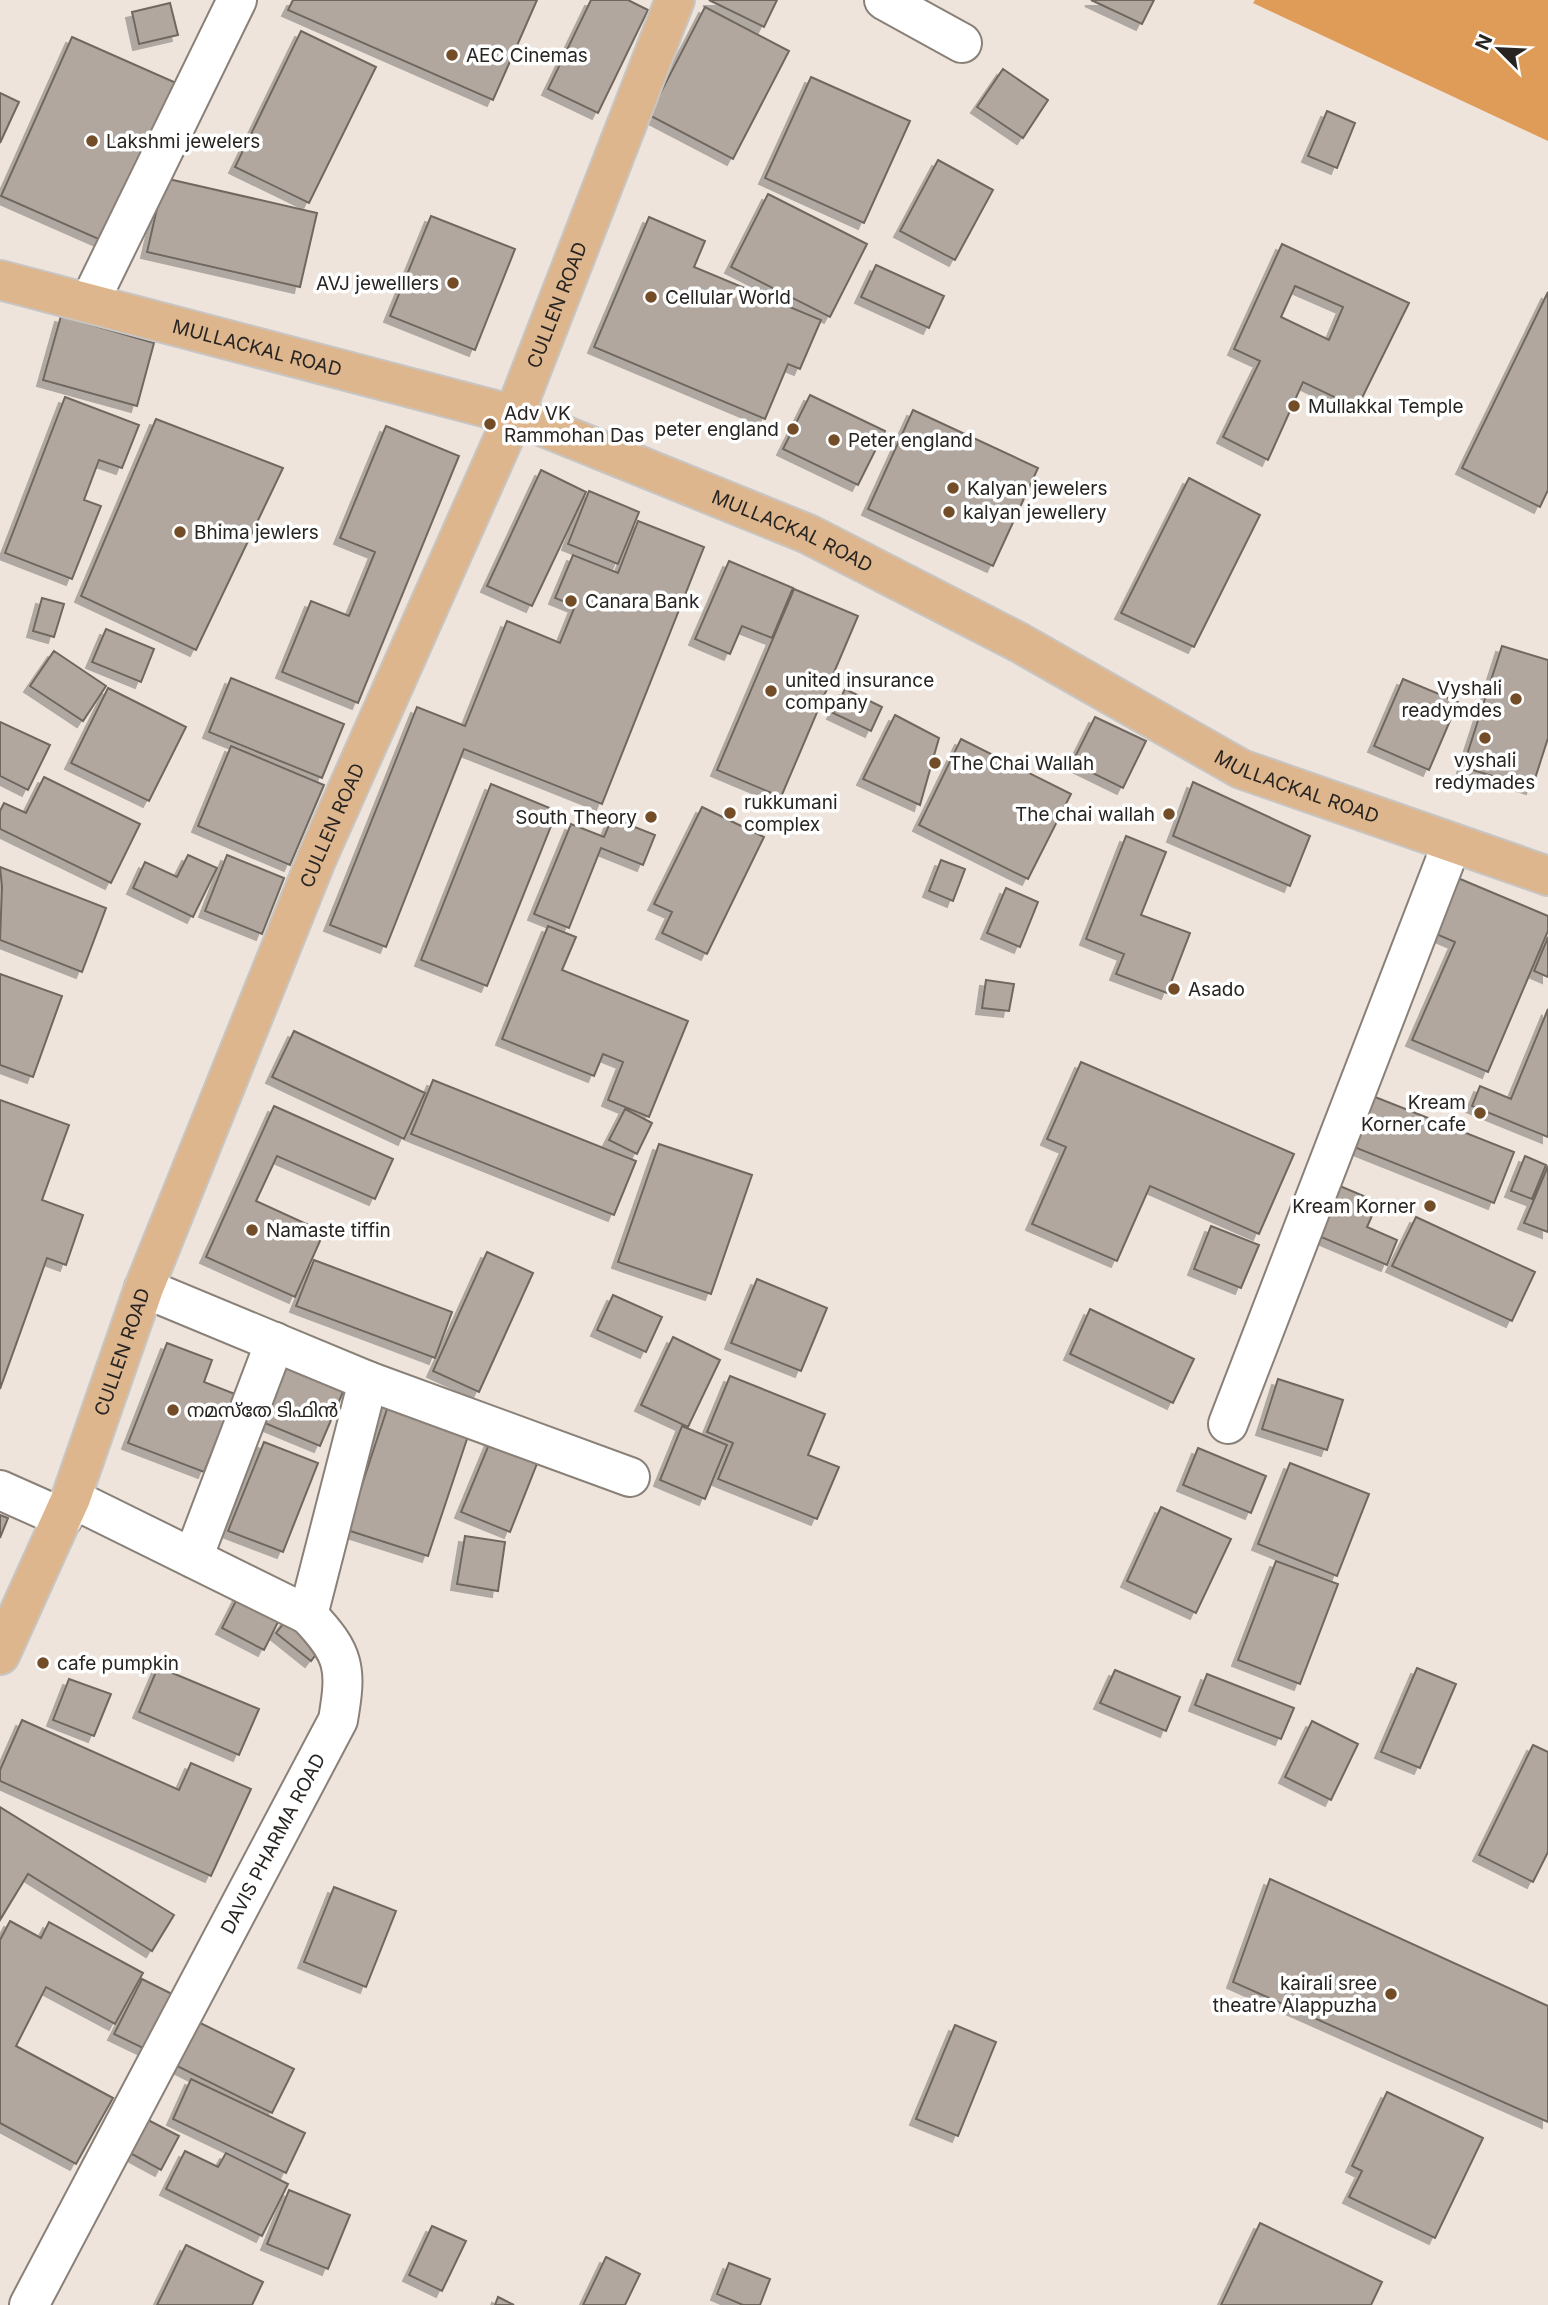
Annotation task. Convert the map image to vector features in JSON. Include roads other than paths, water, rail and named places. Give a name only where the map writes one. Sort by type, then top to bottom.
[{"type":"main road","name":"CULLEN ROAD","points":[[0,1655],[67,1508],[144,1287],[317,858],[514,415],[675,0]]},
{"type":"main road","name":"MULLACKAL ROAD","points":[[0,280],[514,415],[808,534],[1020,643],[1241,769],[1548,876]]},
{"type":"street","points":[[89,303],[237,0]]},
{"type":"street","points":[[884,0],[962,43]]},
{"type":"street","points":[[1228,1424],[1452,843]]},
{"type":"street","points":[[144,1287],[368,1381],[630,1477]]},
{"type":"street","points":[[193,1558],[275,1342]]},
{"type":"street","points":[[308,1615],[368,1381]]},
{"type":"street","name":"DAVIS PHARMA ROAD","points":[[0,1490],[67,1508],[193,1558],[308,1615],[332,1640],[345,1680],[338,1720],[29,2305]]},
{"type":"place","name":"AEC Cinemas","points":[[452,55]]},
{"type":"place","name":"Lakshmi jewelers","points":[[92,141]]},
{"type":"place","name":"AVJ jewelllers","points":[[453,283]]},
{"type":"place","name":"Cellular World","points":[[651,297]]},
{"type":"place","name":"Mullakkal Temple","points":[[1294,406]]},
{"type":"place","name":"Adv VK Rammohan Das","points":[[490,424]]},
{"type":"place","name":"peter england","points":[[793,429]]},
{"type":"place","name":"Peter england","points":[[834,440]]},
{"type":"place","name":"Kalyan jewelers","points":[[953,488]]},
{"type":"place","name":"kalyan jewellery","points":[[949,512]]},
{"type":"place","name":"Bhima jewlers","points":[[180,532]]},
{"type":"place","name":"Canara Bank","points":[[571,601]]},
{"type":"place","name":"united insurance company","points":[[771,691]]},
{"type":"place","name":"Vyshali readymdes","points":[[1516,699]]},
{"type":"place","name":"vyshali redymades","points":[[1485,738]]},
{"type":"place","name":"The Chai Wallah","points":[[935,763]]},
{"type":"place","name":"rukkumani complex","points":[[730,813]]},
{"type":"place","name":"The chai wallah","points":[[1169,814]]},
{"type":"place","name":"South Theory","points":[[651,817]]},
{"type":"place","name":"Asado","points":[[1174,989]]},
{"type":"place","name":"Kream Korner cafe","points":[[1480,1113]]},
{"type":"place","name":"Kream Korner","points":[[1430,1206]]},
{"type":"place","name":"Namaste tiffin","points":[[252,1230]]},
{"type":"place","name":"നമസ്തേ ടിഫിൻ","points":[[173,1410]]},
{"type":"place","name":"cafe pumpkin","points":[[43,1663]]},
{"type":"place","name":"kairali sree theatre Alappuzha","points":[[1391,1994]]}]
